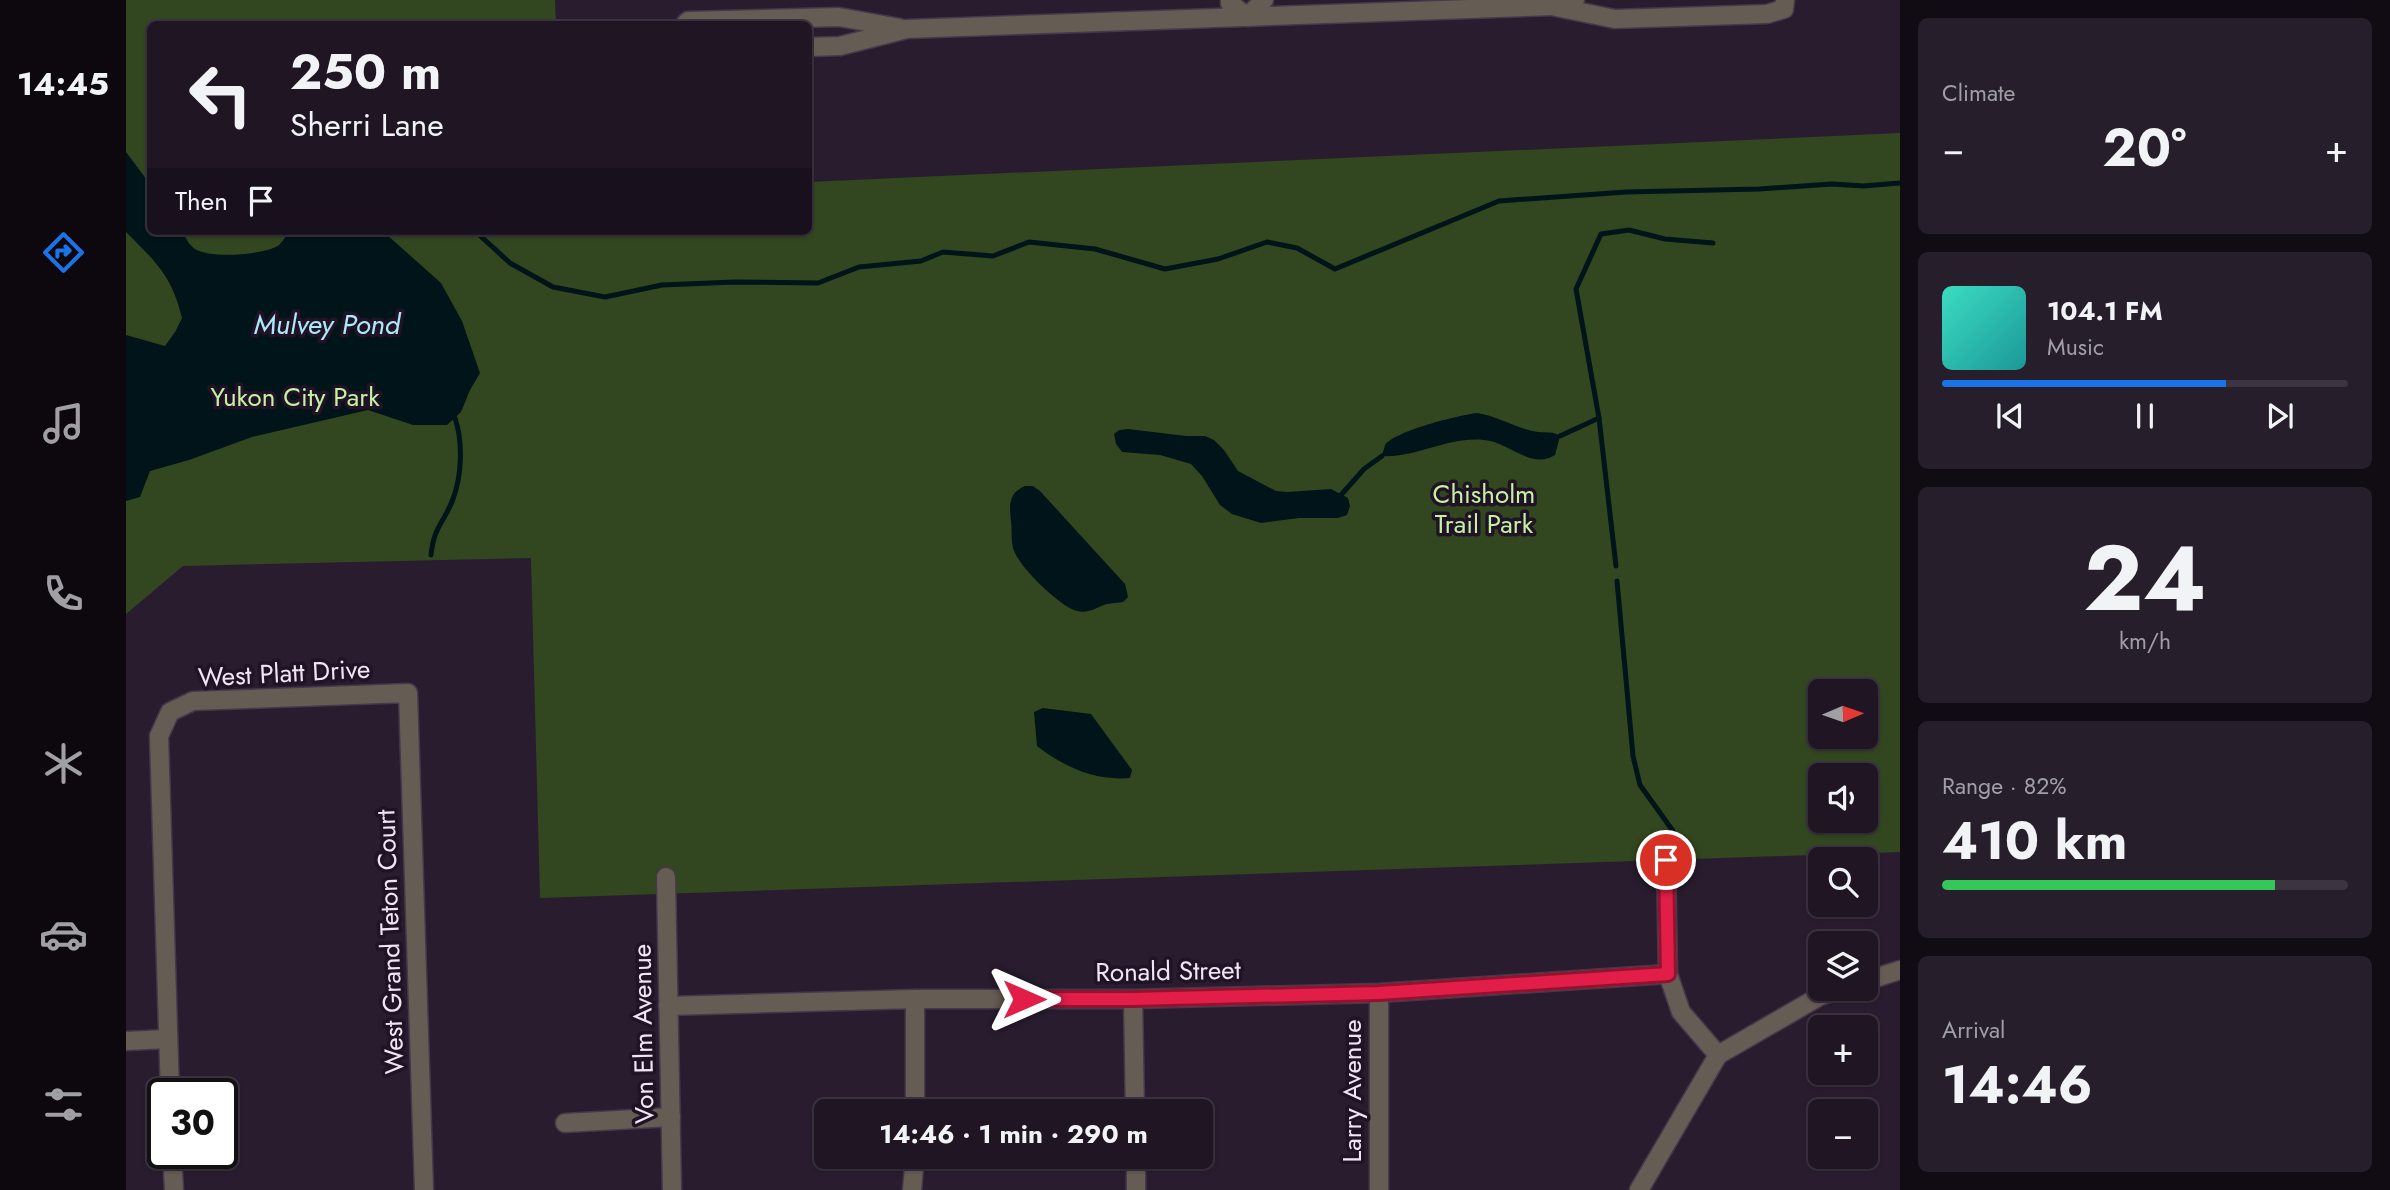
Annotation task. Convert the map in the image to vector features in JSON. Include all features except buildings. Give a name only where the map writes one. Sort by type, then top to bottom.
[{"type":"street","points":[[1230,0],[1230,3],[1247,17]]},
{"type":"street","points":[[1247,17],[1264,0]]},
{"type":"street","points":[[812,47],[840,46],[907,29],[1553,6],[1575,0]]},
{"type":"street","points":[[1553,6],[1615,19],[1767,14],[1784,9],[1785,0]]},
{"type":"street","points":[[688,21],[839,16],[907,29]]},
{"type":"street","name":"West Platt Drive","points":[[169,1078],[159,736],[170,712],[193,701],[408,693]]},
{"type":"street","name":"West Grand Teton Court","points":[[408,693],[424,1190]]},
{"type":"street","points":[[1666,860],[1668,974],[1681,1012],[1718,1055]]},
{"type":"street","name":"Von Elm Avenue","points":[[666,877],[672,1190]]},
{"type":"street","points":[[1878,977],[1900,970]]},
{"type":"street","name":"Ronald Street","points":[[668,1006],[915,999],[1133,999],[1379,993],[1668,974]]},
{"type":"street","name":"Larry Avenue","points":[[1378,1190],[1379,993]]},
{"type":"street","points":[[915,999],[915,1099]]},
{"type":"street","points":[[1133,999],[1135,1099]]},
{"type":"street","points":[[1639,1190],[1718,1055],[1811,1001]]},
{"type":"street","points":[[126,1041],[168,1039]]},
{"type":"street","points":[[565,1123],[671,1117]]},
{"type":"street","points":[[173,1169],[174,1190]]},
{"type":"street","points":[[912,1190],[914,1169]]},
{"type":"street","points":[[1136,1169],[1136,1190]]},
{"type":"green space","name":"Chisholm Trail Park","points":[[126,0],[555,0],[556,21],[147,21],[147,235],[812,235],[812,182],[1900,133],[1900,852],[1878,853],[1878,847],[1808,847],[1808,855],[540,898],[531,558],[183,566],[126,614]]},
{"type":"water","name":"Mulvey Pond","points":[[126,152],[147,180],[147,235],[184,235],[195,249],[224,255],[272,248],[279,245],[286,235],[387,235],[441,283],[462,321],[480,373],[461,412],[447,425],[413,425],[368,410],[252,437],[150,471],[140,497],[126,501],[126,335],[165,346],[182,318],[162,270],[126,232]]},
{"type":"water","points":[[1477,413],[1530,430],[1557,434],[1560,436],[1555,455],[1537,459],[1493,442],[1471,440],[1408,454],[1382,456],[1385,445],[1401,434],[1443,420]]},
{"type":"water","points":[[1128,429],[1205,436],[1214,440],[1224,450],[1238,471],[1276,491],[1331,489],[1348,498],[1350,506],[1347,515],[1338,518],[1299,518],[1261,523],[1232,514],[1220,505],[1191,464],[1160,455],[1122,452],[1116,444],[1114,434]]},
{"type":"water","points":[[1025,486],[1033,486],[1040,491],[1125,584],[1128,597],[1123,602],[1107,604],[1089,611],[1077,611],[1060,602],[1031,575],[1013,548],[1010,509],[1013,496]]},
{"type":"water","points":[[1043,708],[1091,714],[1132,770],[1130,778],[1104,777],[1080,771],[1037,746],[1034,712]]},
{"type":"waterway","points":[[479,235],[510,263],[553,287],[605,297],[662,285],[818,283],[859,267],[921,261],[943,252],[993,256],[1029,242],[1095,249],[1165,269],[1218,259],[1267,242],[1297,248],[1335,269],[1499,201],[1626,192],[1900,183]]},
{"type":"waterway","points":[[1616,566],[1599,418],[1576,289],[1601,234],[1629,230],[1665,239],[1713,243]]},
{"type":"waterway","points":[[431,555],[434,537],[453,499],[460,469],[458,427],[455,418]]},
{"type":"waterway","points":[[1560,436],[1599,418]]},
{"type":"waterway","points":[[1341,495],[1364,469],[1382,456]]},
{"type":"waterway","points":[[1617,581],[1633,756],[1640,785],[1673,831]]},
{"type":"route","points":[[1024,999],[1379,993],[1668,974],[1666,860]]},
{"type":"park label","name":"Yukon City Park","points":[[295,397]]}]
